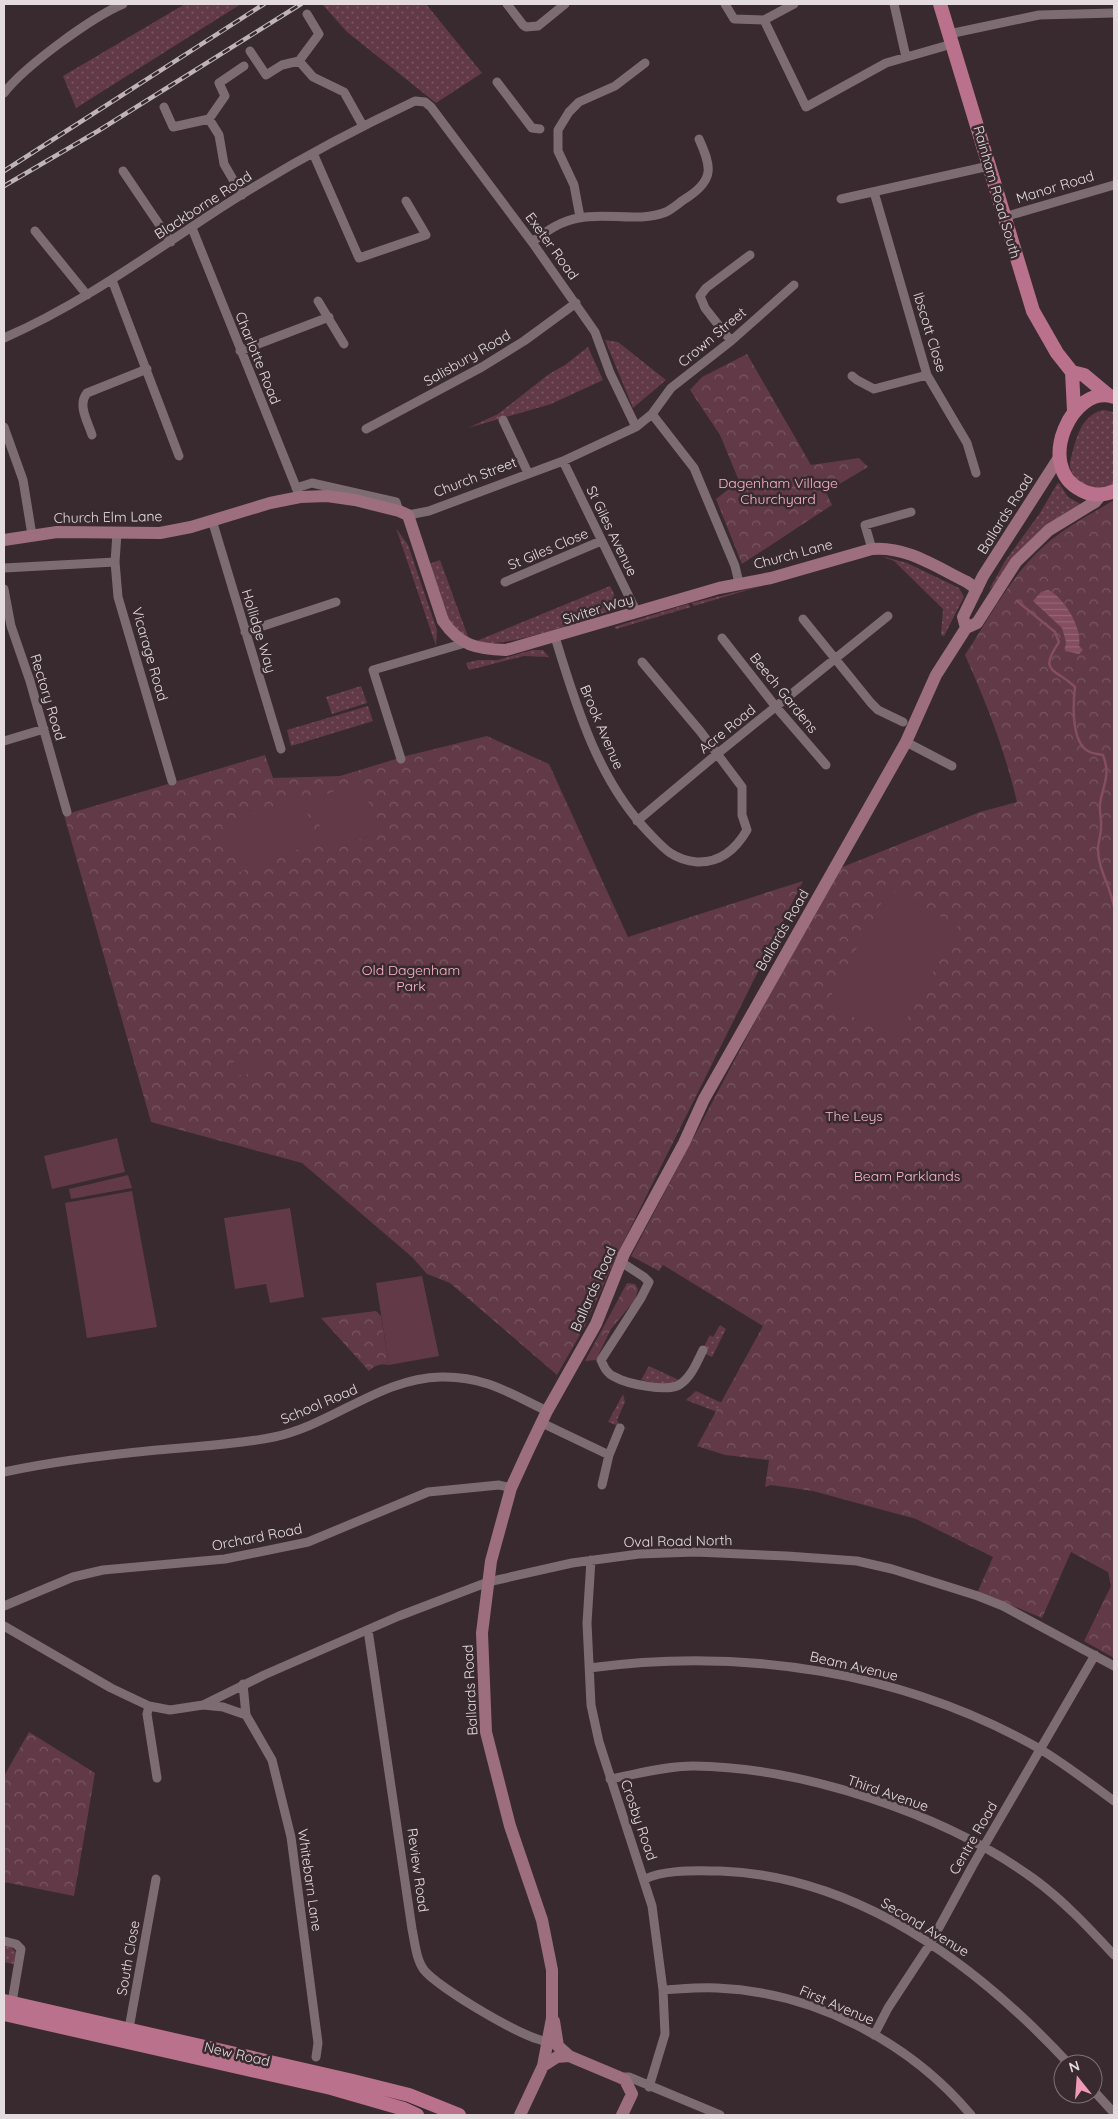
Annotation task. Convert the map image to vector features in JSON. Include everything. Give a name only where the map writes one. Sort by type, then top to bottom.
[{"type":"main road","name":"Rainham Road South","points":[[940,4],[1034,311],[1058,353],[1072,372],[1084,375],[1111,396]]},
{"type":"main road","points":[[1072,372],[1074,411]]},
{"type":"main road","points":[[1111,396],[1085,402],[1074,411],[1064,430],[1059,446],[1061,471],[1069,484],[1085,492],[1101,495],[1114,491]]},
{"type":"main road","name":"Ballards Road","points":[[966,628],[963,617],[977,589],[1060,456]]},
{"type":"main road","name":"Church Street","points":[[298,492],[327,496],[403,513]]},
{"type":"main road","name":"Church Elm Lane","points":[[4,540],[32,535],[79,531],[160,533],[212,520],[298,492]]},
{"type":"main road","name":"Ballards Road","points":[[569,2056],[558,2046],[552,2018],[552,1970],[546,1934],[512,1833],[486,1732],[482,1650],[483,1611],[494,1547],[511,1488],[544,1417],[596,1324],[621,1262],[734,1044],[906,742],[936,675],[966,628],[977,624],[1016,562],[1033,544],[1101,495]]},
{"type":"main road","name":"Siviter Way","points":[[403,513],[443,621],[453,635],[465,643],[485,649],[506,650],[739,583]]},
{"type":"main road","name":"Church Lane","points":[[739,583],[771,578],[872,549],[887,548],[900,550],[967,582],[977,589]]},
{"type":"main road","points":[[977,589],[990,587],[1003,580]]},
{"type":"main road","name":"New Road","points":[[7,2008],[409,2095],[459,2115]]},
{"type":"main road","name":"Ballards Road","points":[[520,2115],[543,2066],[552,2018]]},
{"type":"main road","name":"New Road","points":[[128,2035],[331,2088],[404,2109],[417,2115]]},
{"type":"main road","points":[[543,2066],[557,2057],[569,2056],[625,2080],[632,2094],[622,2115]]},
{"type":"street","points":[[4,93],[24,73],[70,36],[107,11],[124,4]]},
{"type":"street","points":[[508,4],[520,22],[526,27],[534,27],[565,4]]},
{"type":"street","points":[[725,4],[734,19],[764,20],[794,4]]},
{"type":"street","points":[[894,4],[906,57]]},
{"type":"street","points":[[764,20],[806,107],[886,63],[950,39],[1038,15],[1114,12]]},
{"type":"street","points":[[250,51],[266,75],[282,65],[299,61],[318,34],[307,14]]},
{"type":"street","points":[[299,61],[313,77],[344,92],[363,126]]},
{"type":"street","points":[[580,217],[574,185],[558,151],[558,130],[569,112],[579,102],[615,86],[645,63]]},
{"type":"street","points":[[164,107],[173,127],[209,119],[225,96],[219,83],[244,66]]},
{"type":"street","points":[[497,82],[532,128],[540,129]]},
{"type":"street","name":"Blackborne Road","points":[[4,338],[87,295],[242,195],[313,153],[363,126],[418,101]]},
{"type":"street","name":"Exeter Road","points":[[418,101],[425,102],[431,106],[576,303],[595,332],[610,373],[636,427]]},
{"type":"street","points":[[209,119],[219,135],[224,164],[242,195]]},
{"type":"street","points":[[532,242],[556,225],[580,217],[648,216],[666,212],[703,186],[709,173],[706,155],[699,139]]},
{"type":"street","points":[[313,153],[359,258],[426,234],[406,201]]},
{"type":"street","points":[[841,199],[989,166]]},
{"type":"street","points":[[123,171],[171,242]]},
{"type":"street","name":"Manor Road","points":[[1004,217],[1114,185]]},
{"type":"street","name":"Ibscott Close","points":[[874,192],[927,375],[967,443],[976,473]]},
{"type":"street","name":"Charlotte Road","points":[[192,228],[240,352],[298,492]]},
{"type":"street","points":[[35,231],[87,295]]},
{"type":"street","points":[[731,341],[705,308],[700,296],[706,288],[750,254]]},
{"type":"street","points":[[112,280],[147,369],[178,456]]},
{"type":"street","name":"Crown Street","points":[[652,414],[671,388],[731,341],[794,285]]},
{"type":"street","points":[[318,301],[344,344]]},
{"type":"street","name":"Salisbury Road","points":[[366,429],[482,367],[524,341],[576,303]]},
{"type":"street","points":[[240,352],[329,317]]},
{"type":"street","points":[[92,435],[82,407],[83,397],[87,393],[147,369]]},
{"type":"street","points":[[852,376],[874,389],[927,375]]},
{"type":"street","name":"Church Street","points":[[403,513],[429,511],[563,461],[636,427],[652,414]]},
{"type":"street","name":"Church Lane","points":[[652,414],[694,468],[735,566],[739,583]]},
{"type":"street","points":[[503,420],[528,473]]},
{"type":"street","points":[[4,427],[23,480],[32,535]]},
{"type":"street","name":"St Giles Avenue","points":[[563,461],[637,613]]},
{"type":"street","points":[[872,549],[864,525],[911,512]]},
{"type":"street","name":"Hollidge Way","points":[[212,520],[281,749]]},
{"type":"street","name":"Vicarage Road","points":[[117,533],[114,562],[118,597],[172,781]]},
{"type":"street","name":"St Giles Close","points":[[505,582],[601,541]]},
{"type":"street","points":[[4,568],[114,562]]},
{"type":"street","name":"Rectory Road","points":[[4,589],[11,626],[44,729],[67,812]]},
{"type":"street","points":[[245,632],[336,602]]},
{"type":"street","name":"Acre Road","points":[[637,821],[716,754],[888,616]]},
{"type":"street","points":[[802,619],[871,703],[878,710],[903,722]]},
{"type":"street","name":"Brook Avenue","points":[[555,637],[572,692],[598,756],[625,806],[637,821],[675,858],[684,861],[708,862],[726,855],[739,843],[747,830],[742,815],[742,787],[700,731],[642,662]]},
{"type":"street","name":"Beech Gardens","points":[[722,638],[776,707],[826,765]]},
{"type":"street","points":[[401,759],[373,670],[465,643]]},
{"type":"street","points":[[4,741],[44,729]]},
{"type":"street","points":[[906,742],[952,766]]},
{"type":"street","points":[[621,1262],[644,1276],[649,1282],[641,1298],[601,1360],[605,1369],[614,1377],[636,1384],[666,1388],[678,1386],[688,1377],[703,1350]]},
{"type":"street","name":"School Road","points":[[4,1472],[104,1455],[276,1437],[311,1425],[378,1392],[412,1381],[434,1377],[485,1381],[609,1455]]},
{"type":"street","points":[[602,1485],[609,1455],[620,1428]]},
{"type":"street","name":"Orchard Road","points":[[4,1606],[73,1577],[103,1570],[225,1559],[308,1542],[428,1492],[498,1485],[511,1488]]},
{"type":"street","name":"Oval Road North","points":[[244,1684],[368,1630],[488,1582],[591,1560],[639,1554],[694,1552],[857,1561],[892,1569],[1004,1606],[1114,1666]]},
{"type":"street","name":"Crosby Road","points":[[591,1560],[587,1623],[591,1705],[599,1742],[610,1778],[645,1879],[655,1922],[663,1990],[665,2034],[648,2087]]},
{"type":"street","points":[[4,1626],[111,1688],[149,1706],[170,1710],[203,1704],[244,1684]]},
{"type":"street","name":"Review Road","points":[[368,1630],[412,1930],[420,1964],[434,1981],[485,2014],[532,2038],[547,2041]]},
{"type":"street","name":"Centre Road","points":[[874,2035],[930,1944],[1095,1655]]},
{"type":"street","name":"Beam Avenue","points":[[589,1668],[641,1662],[718,1660],[799,1667],[875,1682],[960,1712],[1040,1750],[1114,1802]]},
{"type":"street","name":"Whitebarn Lane","points":[[244,1684],[246,1715],[272,1760],[291,1837],[318,2043],[316,2057]]},
{"type":"street","points":[[203,1704],[223,1707],[246,1715]]},
{"type":"street","points":[[149,1706],[147,1714],[157,1778]]},
{"type":"street","name":"Third Avenue","points":[[610,1778],[691,1766],[745,1770],[828,1787],[899,1809],[985,1848],[1036,1880],[1080,1918],[1114,1955]]},
{"type":"street","name":"Second Avenue","points":[[645,1879],[653,1875],[706,1871],[740,1872],[806,1886],[870,1910],[930,1944],[994,1989],[1059,2054]]},
{"type":"street","name":"South Close","points":[[128,2035],[156,1879]]},
{"type":"street","name":"New Road","points":[[4,1941],[16,1944],[21,1949],[7,2008]]},
{"type":"street","name":"First Avenue","points":[[663,1990],[715,1988],[783,1997],[827,2012],[874,2035],[931,2073],[972,2115]]},
{"type":"street","points":[[619,2077],[628,2077],[648,2087],[720,2115]]},
{"type":"street","points":[[632,2094],[637,2088],[648,2087]]},
{"type":"street","points":[[1103,2101],[1114,2114]]},
{"type":"green space","points":[[185,4],[241,4],[76,108],[63,76]]},
{"type":"green space","points":[[322,4],[426,4],[482,73],[436,103],[347,32]]},
{"type":"green space","points":[[605,340],[618,342],[666,380],[633,408]]},
{"type":"green space","points":[[588,347],[603,380],[551,404],[468,428],[498,414],[549,374],[565,365]]},
{"type":"green space","name":"Dagenham Village Churchyard","points":[[747,354],[811,465],[859,458],[868,467],[826,492],[832,505],[742,564],[716,499],[739,481],[720,435],[690,390],[702,377]]},
{"type":"green space","points":[[1103,410],[1114,412],[1114,488],[1080,487],[1070,468],[1074,446],[1084,424],[1095,413]]},
{"type":"green space","points":[[1059,483],[1068,497],[1084,506],[1054,527],[989,590],[1005,561]]},
{"type":"green space","name":"Beam Parklands","points":[[1114,500],[1114,1658],[1084,1641],[1111,1586],[1108,1572],[1071,1552],[1042,1618],[978,1591],[993,1557],[916,1519],[813,1491],[771,1485],[765,1487],[769,1460],[725,1455],[697,1446],[763,1326],[663,1265],[659,1271],[631,1256],[835,870],[980,812],[1017,802],[995,728],[965,655],[1005,592],[1028,562],[1055,537]]},
{"type":"green space","points":[[396,528],[408,545],[437,630],[436,646]]},
{"type":"green space","points":[[881,556],[907,563],[959,588],[964,597],[944,636],[941,635],[943,609],[894,561]]},
{"type":"green space","points":[[440,560],[470,642],[451,628],[429,564]]},
{"type":"green space","points":[[610,586],[614,594],[614,600],[607,612],[540,634],[505,642],[474,642]]},
{"type":"green space","points":[[761,586],[694,606],[692,603]]},
{"type":"green space","points":[[688,604],[691,607],[616,629],[614,627]]},
{"type":"green space","points":[[532,650],[543,650],[549,657],[524,656],[469,670],[466,663],[478,660],[498,660]]},
{"type":"green space","points":[[361,686],[367,703],[332,714],[326,697]]},
{"type":"green space","points":[[368,706],[373,721],[291,746],[287,730]]},
{"type":"green space","name":"Old Dagenham Park","points":[[487,736],[549,764],[628,937],[803,881],[618,1253],[585,1326],[557,1375],[450,1283],[427,1274],[412,1257],[302,1163],[151,1122],[64,815],[265,755],[273,778],[340,776],[406,756]]},
{"type":"green space","points":[[360,781],[380,831],[330,851],[310,801]]},
{"type":"green space","points":[[301,796],[318,842],[260,864],[258,860],[259,864],[240,872],[222,826]]},
{"type":"green space","points":[[889,889],[958,926],[896,1039],[827,1003]]},
{"type":"green space","points":[[254,1053],[264,1059],[272,1056],[273,1058],[261,1064],[263,1072],[232,1076],[227,1068],[237,1059]]},
{"type":"green space","points":[[117,1138],[125,1172],[52,1189],[44,1156]]},
{"type":"green space","points":[[128,1175],[132,1188],[71,1199],[69,1189]]},
{"type":"green space","points":[[132,1191],[157,1327],[87,1338],[65,1203]]},
{"type":"green space","points":[[290,1208],[304,1297],[270,1303],[266,1284],[235,1289],[224,1218]]},
{"type":"green space","points":[[422,1276],[439,1356],[389,1365],[376,1283]]},
{"type":"green space","points":[[627,1283],[635,1284],[638,1289],[634,1305],[630,1306],[611,1329],[596,1360],[585,1361]]},
{"type":"green space","points":[[376,1311],[381,1316],[389,1365],[378,1365],[369,1371],[321,1318]]},
{"type":"green space","points":[[720,1325],[726,1329],[712,1357],[701,1352],[710,1335],[713,1337]]},
{"type":"green space","points":[[649,1366],[681,1381],[678,1384],[661,1384],[641,1380]]},
{"type":"green space","points":[[696,1391],[722,1403],[717,1412],[686,1400]]},
{"type":"green space","points":[[623,1394],[625,1402],[617,1420],[620,1425],[629,1430],[608,1422]]},
{"type":"green space","points":[[29,1732],[95,1773],[74,1896],[4,1882],[4,1776]]},
{"type":"green space","points":[[4,1945],[11,1947],[18,1954],[17,1965],[4,1962]]},
{"type":"shaded area","points":[[1048,590],[1060,599],[1071,614],[1078,631],[1079,646],[1083,650],[1079,654],[1065,651],[1066,642],[1062,628],[1033,601],[1041,592]]},
{"type":"waterway","points":[[1017,601],[1055,632],[1059,642],[1050,659],[1050,665],[1056,673],[1075,687],[1074,722],[1082,746],[1088,751],[1103,755],[1106,780],[1100,804],[1101,832],[1098,855],[1114,907]]},
{"type":"railway","points":[[4,171],[264,4]]},
{"type":"railway","points":[[4,186],[98,131],[301,4]]},
{"type":"park label","name":"The Leys","points":[[854,1116]]}]
